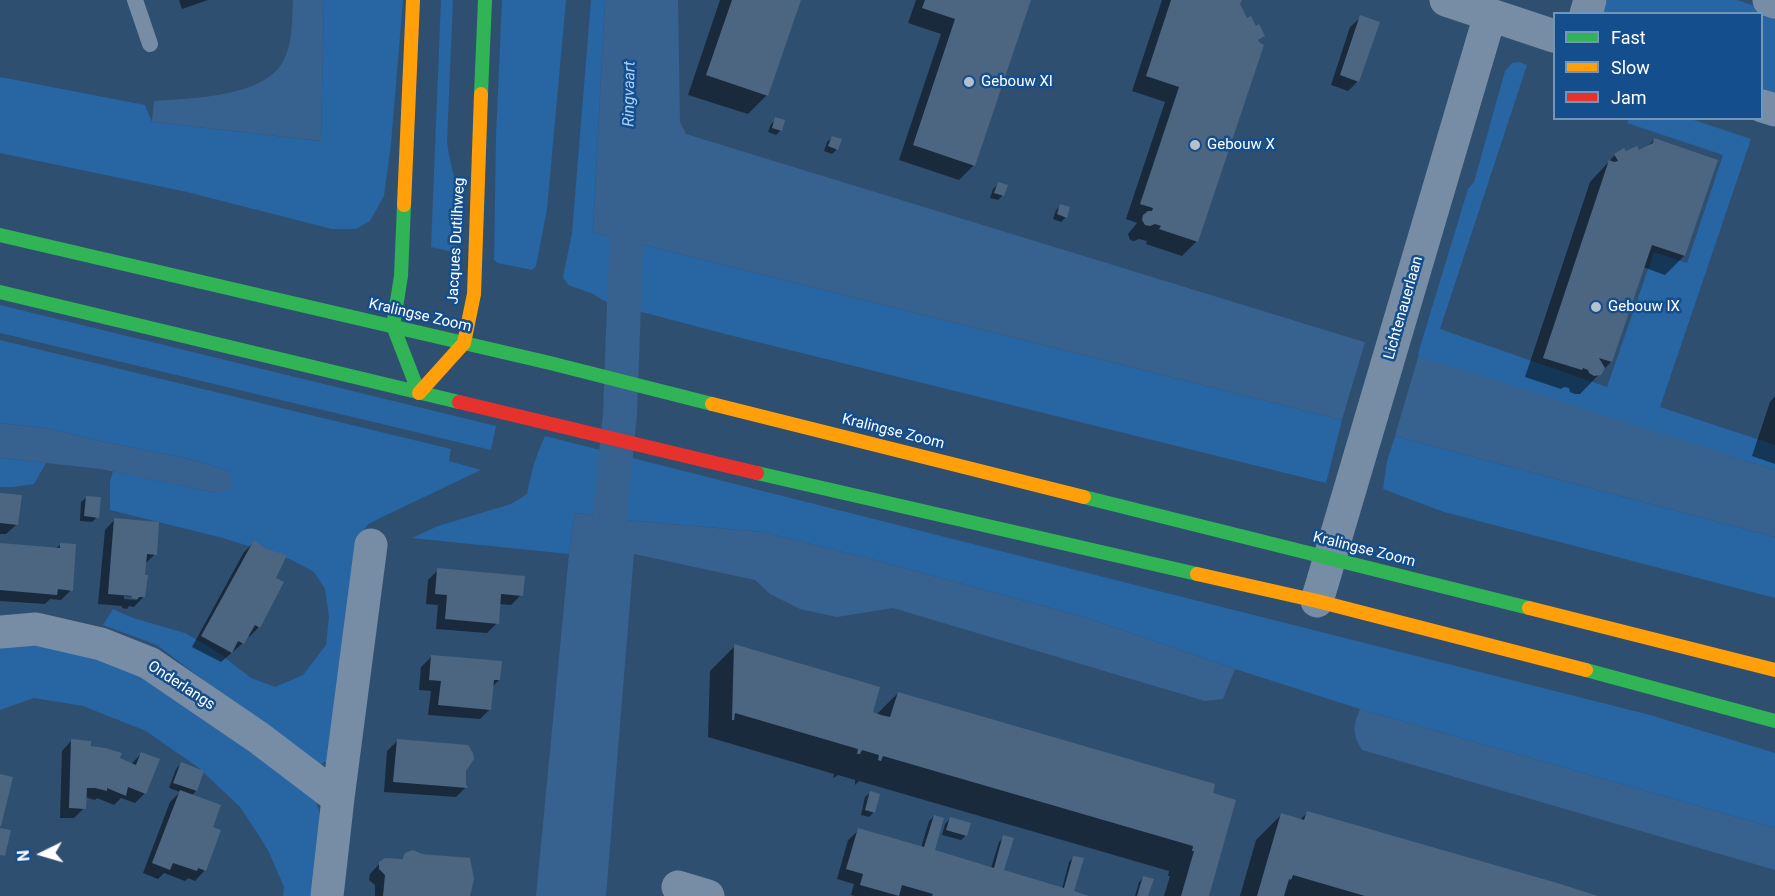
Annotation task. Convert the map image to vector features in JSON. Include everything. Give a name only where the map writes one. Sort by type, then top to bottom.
[{"type":"main road","points":[[413,0],[401,276],[393,326],[419,393]]},
{"type":"main road","name":"Jacques Dutilhweg","points":[[464,343],[474,294],[485,0]]},
{"type":"main road","name":"Kralingse Zoom","points":[[0,235],[550,363],[1775,670]]},
{"type":"main road","points":[[0,292],[419,393],[509,412],[763,475],[1317,601],[1775,721]]},
{"type":"main road","points":[[419,393],[464,343]]},
{"type":"street","points":[[1446,0],[1553,36]]},
{"type":"street","points":[[1769,0],[1775,2]]},
{"type":"street","name":"Lichtenauerlaan","points":[[1317,601],[1490,15]]},
{"type":"street","points":[[327,896],[371,545]]},
{"type":"street","name":"Onderlangs","points":[[0,632],[36,629],[101,644],[149,663],[259,738],[338,798]]},
{"type":"lane","points":[[135,0],[150,44]]},
{"type":"shaded area","points":[[324,0],[403,0],[391,144],[384,196],[370,221],[356,229],[332,229],[187,192],[0,153],[0,77],[145,105],[152,122],[321,141]]},
{"type":"shaded area","points":[[441,0],[453,0],[447,142],[458,198],[457,253],[431,247]]},
{"type":"shaded area","points":[[502,0],[566,0],[547,209],[536,266],[532,270],[498,263],[494,260],[496,136]]},
{"type":"shaded area","points":[[591,0],[605,0],[593,232],[1342,420],[1326,483],[729,335],[608,303],[591,293],[568,285],[563,277],[572,233]]},
{"type":"shaded area","points":[[1607,0],[1737,0],[1775,13],[1775,100],[1763,96],[1763,12],[1603,12]]},
{"type":"shaded area","points":[[1519,62],[1527,65],[1440,329],[1607,387],[1654,252],[1687,263],[1723,155],[1627,123],[1628,120],[1694,120],[1751,139],[1660,407],[1775,445],[1775,470],[1417,357],[1468,189],[1474,182],[1505,71],[1512,63]]},
{"type":"shaded area","points":[[0,305],[496,426],[491,450],[0,333]]},
{"type":"shaded area","points":[[0,340],[451,449],[449,461],[481,470],[376,520],[367,525],[363,532],[329,760],[319,765],[157,645],[103,625],[113,609],[133,618],[185,633],[219,653],[251,678],[275,687],[303,675],[326,645],[329,617],[325,589],[314,572],[292,560],[223,538],[110,510],[110,482],[113,471],[218,493],[229,471],[193,460],[51,429],[0,423]]},
{"type":"shaded area","points":[[545,436],[1650,715],[1775,753],[1775,828],[1360,709],[1084,617],[763,532],[635,521],[575,513],[569,554],[412,538],[438,526],[511,504],[527,494],[534,464]]},
{"type":"shaded area","points":[[1395,436],[1775,537],[1775,598],[1444,512],[1383,489],[1387,461]]},
{"type":"shaded area","points":[[0,458],[46,463],[34,484],[0,487]]},
{"type":"shaded area","points":[[0,645],[44,645],[101,657],[147,676],[296,783],[316,801],[323,825],[315,896],[283,896],[284,887],[268,850],[241,808],[199,768],[146,731],[83,706],[34,698],[0,710]]},
{"type":"water","points":[[293,0],[324,0],[321,141],[152,122],[154,101],[224,94],[242,90],[272,75],[286,56],[291,32]]},
{"type":"water","name":"Ringvaart","points":[[605,0],[678,0],[680,122],[686,134],[1364,342],[1470,372],[1775,470],[1775,537],[1342,420],[593,232]]},
{"type":"water","points":[[0,423],[51,429],[193,460],[229,471],[232,480],[231,488],[218,493],[101,469],[0,458]]},
{"type":"water","points":[[575,513],[635,521],[763,532],[1084,617],[1235,669],[1223,699],[1205,701],[893,608],[837,617],[800,609],[770,594],[755,580],[634,554],[606,896],[536,896],[569,554]]},
{"type":"water","points":[[1360,709],[1775,828],[1775,870],[1362,750],[1356,739],[1355,730]]},
{"type":"pier","points":[[1366,339],[1419,354],[1394,439],[1341,423]]},
{"type":"building","points":[[732,0],[801,0],[768,96],[706,75]]},
{"type":"building","name":"Gebouw XI","points":[[925,0],[1031,0],[975,166],[913,145],[955,19],[922,8]]},
{"type":"building","name":"Gebouw X","points":[[1171,0],[1242,0],[1240,4],[1247,18],[1251,16],[1256,26],[1259,24],[1265,36],[1258,40],[1264,45],[1198,242],[1159,229],[1161,226],[1155,224],[1145,225],[1142,220],[1143,215],[1152,211],[1153,208],[1140,204],[1179,87],[1146,76]]},
{"type":"building","points":[[1360,15],[1380,22],[1359,82],[1340,75]]},
{"type":"building","points":[[775,117],[785,120],[782,131],[772,128]]},
{"type":"building","points":[[832,136],[842,139],[838,150],[828,146]]},
{"type":"building","name":"Gebouw IX","points":[[1654,138],[1718,160],[1685,256],[1652,245],[1612,362],[1599,358],[1605,368],[1601,375],[1594,376],[1583,368],[1582,370],[1543,358],[1609,160],[1618,161],[1614,154],[1624,148],[1626,151],[1637,146],[1639,150],[1653,143]]},
{"type":"building","points":[[998,182],[1008,185],[1004,196],[994,193]]},
{"type":"building","points":[[1060,204],[1070,207],[1067,218],[1057,214]]},
{"type":"building","points":[[0,493],[22,495],[18,525],[0,523]]},
{"type":"building","points":[[86,496],[101,497],[99,518],[84,516]]},
{"type":"building","points":[[114,518],[159,522],[157,555],[147,554],[145,575],[148,575],[145,597],[138,599],[131,598],[132,596],[108,594]]},
{"type":"building","points":[[254,540],[266,549],[287,555],[276,578],[284,582],[260,628],[255,625],[244,644],[238,641],[232,653],[201,636]]},
{"type":"building","points":[[0,543],[60,548],[60,543],[76,544],[73,591],[58,589],[57,595],[0,590]]},
{"type":"building","points":[[437,568],[525,576],[523,596],[501,594],[499,624],[445,619],[447,595],[435,594]]},
{"type":"building","points":[[734,644],[880,687],[873,712],[881,715],[890,717],[898,692],[1215,784],[1213,793],[1236,800],[1209,896],[1181,896],[1194,851],[1192,851],[1193,846],[883,756],[881,761],[878,760],[879,755],[862,750],[860,754],[857,754],[858,749],[735,713],[734,720],[732,720]]},
{"type":"building","points":[[431,655],[502,661],[500,680],[494,680],[491,710],[438,705],[441,681],[429,680]]},
{"type":"building","points":[[71,739],[91,741],[91,746],[122,753],[120,758],[136,765],[141,752],[160,759],[146,794],[128,787],[126,796],[107,788],[107,791],[87,788],[86,809],[69,808]]},
{"type":"building","points":[[397,739],[468,745],[474,759],[466,771],[468,788],[393,782]]},
{"type":"building","points":[[181,762],[204,771],[197,791],[173,783]]},
{"type":"building","points":[[0,774],[13,777],[1,826],[0,826]]},
{"type":"building","points":[[180,790],[221,805],[213,827],[221,830],[206,871],[198,868],[197,871],[173,863],[170,870],[152,863]]},
{"type":"building","points":[[870,791],[880,794],[875,813],[865,810]]},
{"type":"building","points":[[1307,811],[1598,896],[1365,896],[1293,875],[1291,880],[1289,879],[1284,896],[1257,896],[1281,813],[1304,820]]},
{"type":"building","points":[[934,815],[944,818],[935,850],[994,868],[1003,835],[1014,838],[1004,870],[1064,888],[1073,856],[1084,858],[1074,891],[1089,896],[932,896],[933,894],[902,885],[899,896],[860,885],[863,874],[846,869],[858,828],[924,847]]},
{"type":"building","points":[[950,817],[971,823],[967,836],[946,830]]},
{"type":"building","points":[[0,828],[11,830],[5,856],[0,855]]},
{"type":"building","points":[[413,850],[422,854],[470,858],[474,879],[470,896],[383,896],[385,875],[379,869],[379,862],[385,858],[402,859],[405,853]]},
{"type":"building","points":[[1143,876],[1154,879],[1148,896],[1137,896]]},
{"type":"waterway","points":[[605,563],[620,414],[628,195]]},
{"type":"traffic: fast","points":[[481,94],[485,0]]},
{"type":"traffic: fast","points":[[404,205],[401,276],[393,326],[419,393]]},
{"type":"traffic: fast","points":[[0,235],[550,363],[712,404]]},
{"type":"traffic: fast","points":[[0,292],[459,402]]},
{"type":"traffic: fast","points":[[757,473],[1197,574]]},
{"type":"traffic: fast","points":[[1084,497],[1529,608]]},
{"type":"traffic: fast","points":[[1586,670],[1775,721]]},
{"type":"traffic: slow","points":[[404,205],[413,0]]},
{"type":"traffic: slow","points":[[419,393],[464,343],[474,294],[481,94]]},
{"type":"traffic: slow","points":[[712,404],[1084,497]]},
{"type":"traffic: slow","points":[[1197,574],[1317,601],[1586,670]]},
{"type":"traffic: slow","points":[[1529,608],[1775,670]]},
{"type":"traffic: jam","points":[[459,402],[757,473]]},
{"type":"place","name":"Gebouw XI","points":[[969,82]]},
{"type":"place","name":"Gebouw X","points":[[1195,145]]},
{"type":"place","name":"Gebouw IX","points":[[1596,307]]}]
